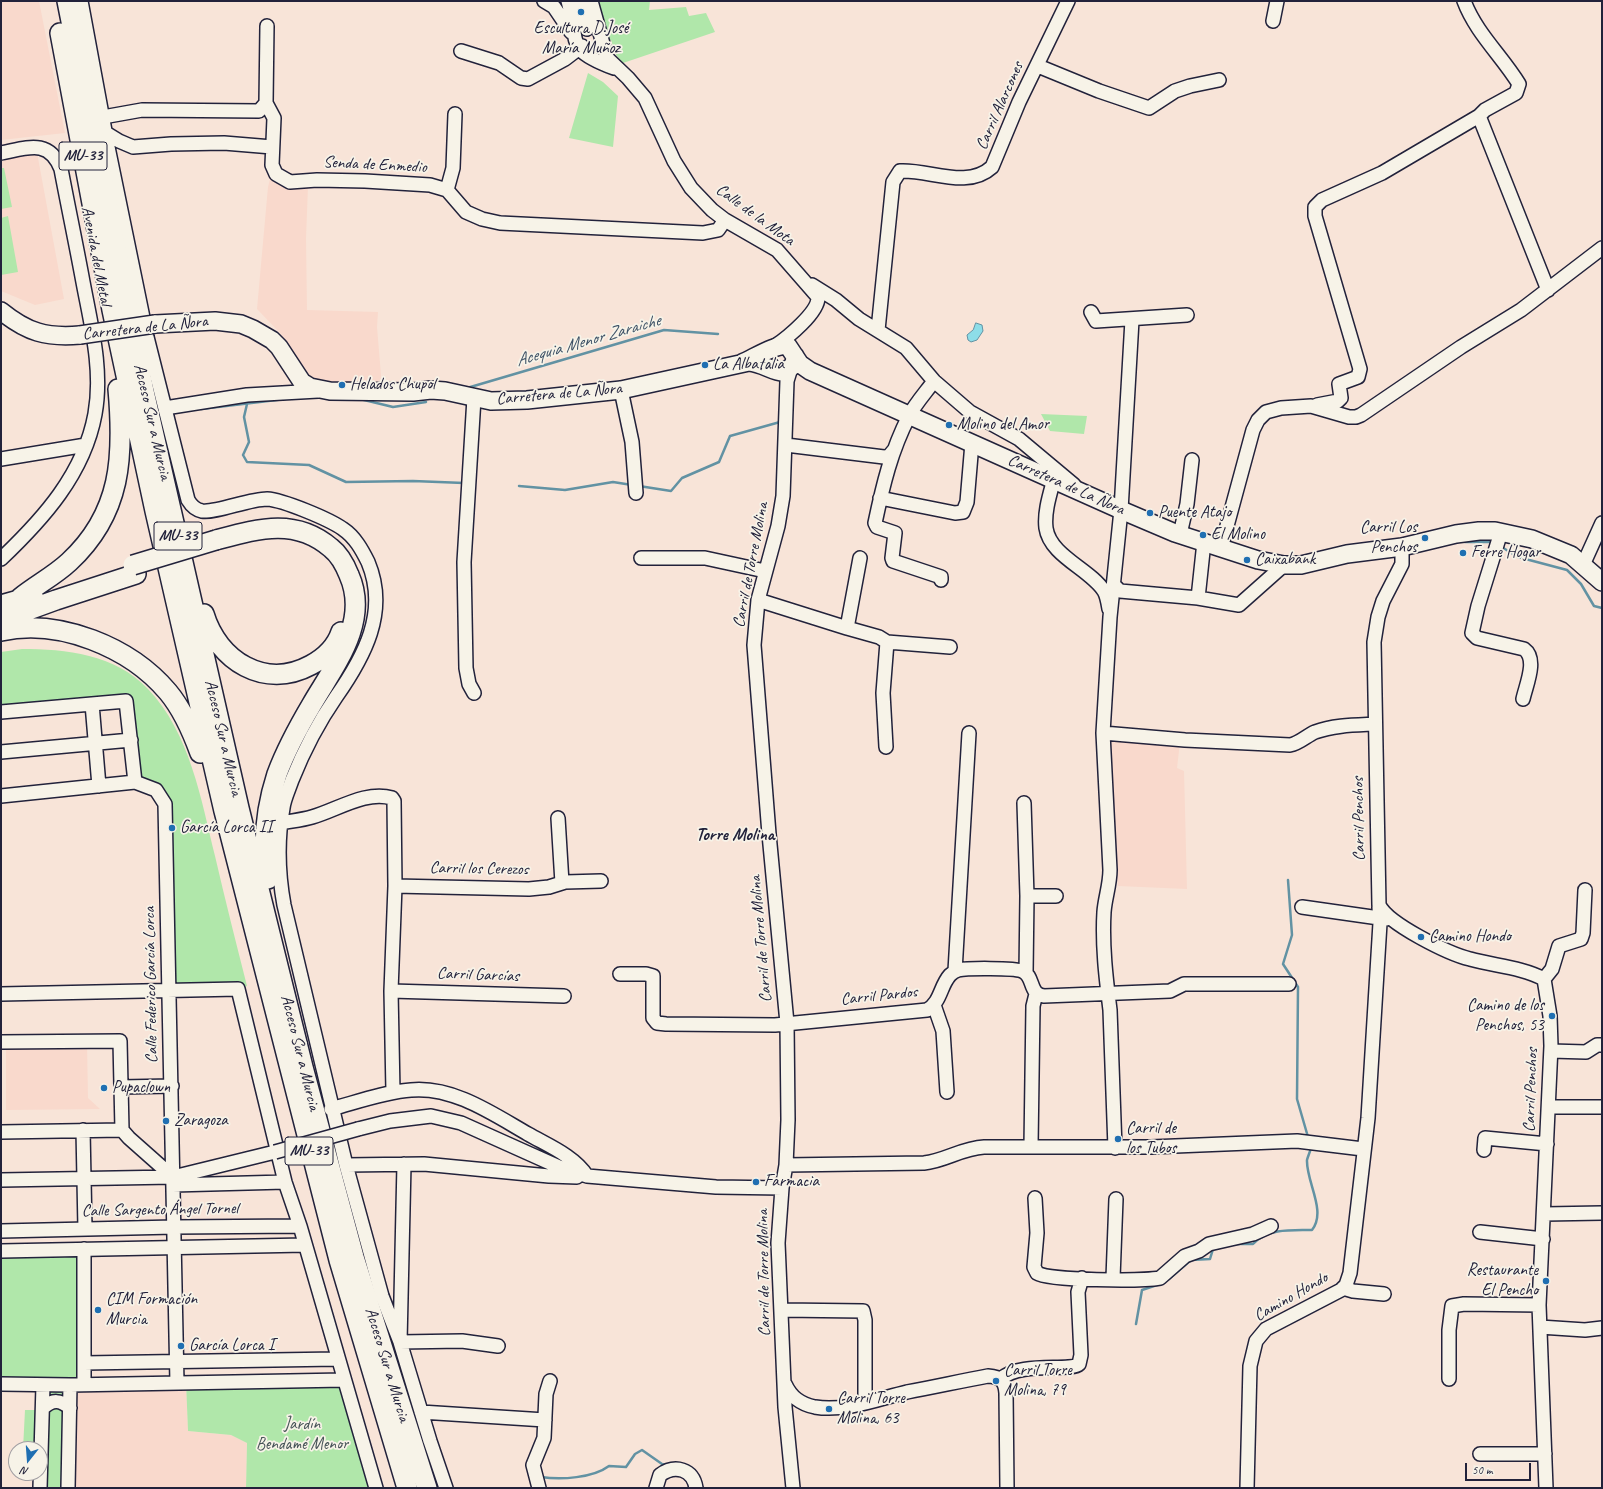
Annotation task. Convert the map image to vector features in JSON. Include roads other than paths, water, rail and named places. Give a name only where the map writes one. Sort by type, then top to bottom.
[{"type":"highway","name":"Acceso Sur a Murcia","points":[[54,1],[112,310],[152,497],[224,811],[338,1260],[407,1488]]},
{"type":"highway","name":"Acceso Sur a Murcia","points":[[67,1],[143,384],[239,808],[303,1067],[354,1257],[427,1488]]},
{"type":"highway","points":[[20,598],[34,586],[60,570],[77,553],[97,527],[114,490],[120,464],[122,432],[118,383],[114,362],[112,310]]},
{"type":"highway","points":[[1,605],[20,598],[54,591],[135,569],[269,527],[283,528],[311,535],[332,549],[341,559],[351,578],[355,596],[354,617],[348,640],[337,663],[303,720],[282,762],[271,795],[266,825],[265,863],[303,1067]]},
{"type":"highway","points":[[190,588],[200,600],[206,619],[216,640],[232,658],[248,668],[264,674],[295,672],[323,657],[336,642],[343,625],[345,615],[343,585],[334,564],[318,550],[298,540],[286,537],[257,538],[216,544]]},
{"type":"highway","points":[[1,620],[135,569]]},
{"type":"highway","points":[[1,632],[24,628],[35,628],[73,635],[111,648],[145,669],[168,692],[188,722],[200,755],[208,786],[224,811]]},
{"type":"main road","name":"Carretera de La Ñora","points":[[1,311],[34,332],[60,337],[155,324],[215,321],[241,324],[253,328],[272,340],[279,347],[302,382],[316,389],[330,391],[406,392],[431,390],[445,391],[474,398],[506,401],[621,390],[742,362]]},
{"type":"main road","points":[[742,362],[774,348],[788,346],[784,366]]},
{"type":"main road","points":[[774,348],[768,357],[784,366]]},
{"type":"main road","points":[[742,362],[784,366]]},
{"type":"main road","name":"Carretera de La Ñora","points":[[784,366],[800,364],[810,371],[1121,510],[1180,534],[1258,560],[1284,565],[1301,565],[1347,554],[1402,547],[1456,534],[1479,531],[1498,540],[1532,539],[1558,549],[1571,555],[1602,582]]},
{"type":"street","points":[[81,1],[147,337],[191,504],[203,511],[268,499],[292,506],[333,523],[351,535],[359,544],[366,557],[373,578],[376,609],[370,636],[353,672],[323,715],[309,741],[286,798],[278,846],[281,886],[331,1109],[382,1296],[397,1324]]},
{"type":"street","points":[[549,4],[564,9],[572,1]]},
{"type":"street","points":[[572,1],[587,29]]},
{"type":"street","points":[[461,51],[499,63],[521,78],[528,79],[565,59],[578,44],[572,1]]},
{"type":"street","points":[[578,44],[594,53],[606,56],[591,1]]},
{"type":"street","name":"Carril Alarcones","points":[[878,330],[893,182],[896,175],[900,171],[916,171],[968,178],[977,176],[988,170],[994,163],[1019,102],[1038,66],[1068,1]]},
{"type":"street","points":[[1273,21],[1277,1]]},
{"type":"street","points":[[1343,415],[1336,408],[1338,401],[1341,398],[1339,384],[1358,376],[1360,369],[1315,216],[1315,207],[1322,200],[1382,173],[1479,116],[1485,110],[1516,94],[1519,84],[1511,70],[1491,47],[1464,1]]},
{"type":"street","points":[[549,4],[578,44],[595,60],[618,69]]},
{"type":"street","points":[[106,133],[119,142],[133,147],[171,144],[224,143],[272,147],[274,118],[266,103],[267,26]]},
{"type":"street","name":"Calle de la Mota","points":[[606,56],[628,78],[644,98],[674,161],[692,188],[712,210],[777,250],[818,297],[816,305]]},
{"type":"street","points":[[1038,66],[1099,91],[1149,108],[1175,91],[1190,86],[1219,80]]},
{"type":"street","points":[[103,117],[142,110],[259,111],[266,103]]},
{"type":"street","points":[[447,190],[453,168],[456,114]]},
{"type":"street","points":[[1479,116],[1548,290]]},
{"type":"street","name":"Avenida del Metal","points":[[1,153],[36,147],[47,149],[57,159],[61,169],[94,340],[97,375],[95,414],[86,445],[75,469],[58,499],[39,521],[1,559]]},
{"type":"street","name":"Senda de Enmedio","points":[[272,147],[272,165],[276,174],[290,182],[317,180],[401,182],[430,185],[447,190],[454,200],[466,212],[482,219],[500,223],[702,233],[718,230],[726,220]]},
{"type":"street","points":[[1311,406],[1356,417],[1366,412],[1461,347],[1515,314],[1602,248]]},
{"type":"street","points":[[806,282],[836,300],[859,319],[906,348],[934,381],[970,412],[1019,439],[1082,492]]},
{"type":"street","points":[[774,348],[802,322],[816,305],[827,299],[836,300]]},
{"type":"street","points":[[1091,312],[1096,321],[1132,320],[1187,315]]},
{"type":"street","points":[[1115,1148],[1110,1010],[1103,930],[1104,911],[1110,883],[1110,870],[1103,733],[1110,617],[1115,582],[1121,510],[1132,320]]},
{"type":"street","name":"Carril de Torre Molina","points":[[793,1488],[785,1403],[778,1243],[782,1188],[786,1166],[788,1120],[787,1023],[768,834],[754,645],[758,600],[778,526],[783,496],[786,445],[787,377],[784,366],[796,343],[802,322]]},
{"type":"street","points":[[275,393],[285,390],[290,385],[292,376],[289,362]]},
{"type":"street","points":[[934,381],[910,415],[894,450],[886,472],[875,525],[876,527],[895,534],[892,560],[910,568],[938,575],[941,580]]},
{"type":"street","points":[[621,390],[632,442],[636,493]]},
{"type":"street","points":[[165,408],[248,395],[330,391]]},
{"type":"street","points":[[474,398],[464,569],[466,668],[469,684],[474,694]]},
{"type":"street","points":[[1221,548],[1253,430],[1258,420],[1266,412],[1281,408],[1311,406],[1338,401]]},
{"type":"street","points":[[880,498],[955,513],[963,512],[967,502],[972,443]]},
{"type":"street","points":[[1,460],[86,445]]},
{"type":"street","points":[[786,445],[887,457],[894,450]]},
{"type":"street","points":[[874,456],[882,461],[886,472]]},
{"type":"street","points":[[1180,534],[1187,504],[1192,460]]},
{"type":"street","points":[[1054,479],[1046,515],[1046,526],[1049,536],[1061,552],[1100,587],[1106,595],[1110,617]]},
{"type":"street","points":[[1583,565],[1602,523]]},
{"type":"street","points":[[1498,540],[1478,606],[1472,633],[1477,638],[1519,648],[1528,652],[1531,659],[1523,699]]},
{"type":"street","points":[[1198,598],[1204,542]]},
{"type":"street","name":"Carril Penchos","points":[[1381,916],[1374,642],[1385,594],[1401,567],[1402,547]]},
{"type":"street","points":[[641,558],[705,558],[765,571]]},
{"type":"street","points":[[847,628],[860,558]]},
{"type":"street","points":[[1115,582],[1120,591],[1198,598],[1239,605],[1284,565]]},
{"type":"street","points":[[1100,587],[1110,588],[1115,582]]},
{"type":"street","points":[[758,600],[879,637],[887,642],[950,647]]},
{"type":"street","points":[[886,747],[883,693],[887,642]]},
{"type":"street","points":[[1,712],[126,701],[135,782],[1,796]]},
{"type":"street","points":[[92,704],[99,786]]},
{"type":"street","points":[[1103,733],[1184,740],[1290,745],[1296,744],[1316,732],[1342,727],[1375,724]]},
{"type":"street","points":[[969,734],[955,971],[1014,969],[1026,973]]},
{"type":"street","points":[[1,752],[131,740]]},
{"type":"street","name":"Calle Federico García Lorca","points":[[135,782],[156,790],[165,804],[177,1382]]},
{"type":"street","points":[[281,823],[312,817],[371,796],[392,798],[395,806],[395,886],[391,991],[394,1092]]},
{"type":"street","points":[[1024,803],[1027,896],[1026,973],[1036,994],[1033,1006],[1030,1146]]},
{"type":"street","points":[[558,818],[562,883]]},
{"type":"street","name":"Carril los Cerezos","points":[[395,886],[529,889],[549,887],[562,883],[600,881]]},
{"type":"street","points":[[1302,907],[1381,916],[1462,957],[1503,965],[1544,979],[1552,969],[1559,946],[1580,939],[1583,933],[1585,890]]},
{"type":"street","points":[[1027,896],[1056,896]]},
{"type":"street","name":"Camino Hondo","points":[[1247,1488],[1250,1366],[1256,1341],[1266,1329],[1334,1295],[1343,1288],[1350,1273],[1363,1149],[1368,1118],[1381,916]]},
{"type":"street","name":"Carril Pardos","points":[[620,974],[646,974],[653,976],[653,1018],[657,1022],[787,1023],[927,1010],[934,1005],[945,983],[955,971]]},
{"type":"street","name":"Carril Penchos","points":[[1544,979],[1550,1016],[1551,1051],[1545,1214],[1539,1305],[1546,1488]]},
{"type":"street","points":[[1036,994],[1054,996],[1108,995],[1170,991],[1184,984],[1289,984]]},
{"type":"street","points":[[1,994],[238,989],[285,1182],[300,1226],[337,1359],[376,1488]]},
{"type":"street","name":"Carril Garcías","points":[[391,991],[564,996]]},
{"type":"street","points":[[934,1005],[943,1031],[947,1092]]},
{"type":"street","points":[[1,1042],[120,1041],[122,1130],[173,1181]]},
{"type":"street","points":[[1551,1051],[1586,1052],[1602,1044]]},
{"type":"street","points":[[121,1087],[172,1086]]},
{"type":"street","points":[[331,1109],[394,1092],[412,1090],[453,1096],[489,1112],[564,1169]]},
{"type":"street","points":[[1549,1107],[1602,1107]]},
{"type":"street","points":[[173,1181],[358,1129],[417,1116],[445,1118],[478,1130],[564,1169],[587,1176],[716,1187],[782,1188]]},
{"type":"street","points":[[83,1130],[85,1229]]},
{"type":"street","points":[[1,1132],[122,1130]]},
{"type":"street","points":[[1484,1150],[1485,1138],[1547,1144]]},
{"type":"street","points":[[786,1166],[924,1163],[936,1162],[971,1148],[1030,1146],[1115,1148],[1297,1141],[1363,1149]]},
{"type":"street","points":[[346,1165],[404,1164],[582,1169],[587,1176]]},
{"type":"street","points":[[404,1164],[397,1324],[400,1342],[446,1488]]},
{"type":"street","points":[[1,1180],[83,1178],[173,1181],[285,1182]]},
{"type":"street","points":[[1035,1198],[1037,1233],[1035,1270],[1039,1274],[1046,1276],[1082,1278],[1160,1278],[1185,1256],[1199,1251],[1209,1244],[1253,1234],[1271,1226]]},
{"type":"street","points":[[1113,1278],[1116,1199]]},
{"type":"street","points":[[1545,1214],[1602,1213]]},
{"type":"street","name":"Calle Sargento Ángel Tornel","points":[[1,1230],[300,1226]]},
{"type":"street","points":[[1480,1232],[1543,1239]]},
{"type":"street","points":[[1,1251],[305,1246]]},
{"type":"street","points":[[84,1249],[84,1384]]},
{"type":"street","points":[[1001,1379],[1009,1373],[1038,1367],[1072,1367],[1079,1364],[1081,1355],[1078,1292],[1082,1278]]},
{"type":"street","points":[[1343,1288],[1353,1291],[1384,1294]]},
{"type":"street","points":[[1449,1379],[1449,1330],[1452,1306],[1464,1304],[1539,1305]]},
{"type":"street","points":[[782,1310],[863,1311],[865,1320],[865,1402]]},
{"type":"street","points":[[1540,1327],[1585,1330],[1602,1328]]},
{"type":"street","points":[[400,1342],[462,1341],[498,1346]]},
{"type":"street","points":[[84,1363],[337,1359]]},
{"type":"street","points":[[785,1403],[790,1398],[815,1407],[829,1408],[865,1402],[988,1376],[1001,1379],[1004,1383],[1006,1393],[1008,1488]]},
{"type":"street","points":[[1,1384],[70,1385],[344,1380]]},
{"type":"street","points":[[539,1488],[533,1465],[544,1438],[546,1394],[550,1381]]},
{"type":"street","points":[[784,1382],[793,1397],[798,1401]]},
{"type":"street","points":[[40,1488],[43,1385]]},
{"type":"street","points":[[68,1488],[70,1385]]},
{"type":"street","points":[[43,1408],[49,1402],[56,1401],[63,1403],[70,1408]]},
{"type":"street","points":[[421,1412],[545,1420]]},
{"type":"street","points":[[1480,1454],[1545,1454]]},
{"type":"street","points":[[656,1488],[660,1474],[670,1469],[688,1472],[693,1476],[696,1488]]},
{"type":"water","points":[[976,323],[982,325],[983,331],[977,340],[971,342],[968,340],[967,335],[973,330]]},
{"type":"waterway","name":"Acequia Menor Zaraiche","points":[[467,388],[664,330],[718,334]]},
{"type":"waterway","name":"Acequia Menor Zaraiche","points":[[201,409],[285,399]]},
{"type":"waterway","name":"Acequia Menor Zaraiche","points":[[360,399],[393,407],[426,402]]},
{"type":"waterway","points":[[247,404],[244,417],[249,442],[243,455],[247,462],[309,465],[346,482],[413,481],[464,483]]},
{"type":"waterway","points":[[639,486],[671,491],[682,478],[719,462],[730,436],[780,422]]},
{"type":"waterway","points":[[519,486],[565,490],[613,482],[632,485]]},
{"type":"waterway","points":[[1465,542],[1494,542]]},
{"type":"waterway","points":[[1500,546],[1518,557],[1567,570],[1581,584],[1594,606],[1602,608]]},
{"type":"waterway","points":[[1288,880],[1292,935],[1283,964],[1298,987],[1297,1099],[1308,1137]]},
{"type":"waterway","points":[[1237,1244],[1253,1244],[1266,1235],[1281,1231],[1312,1230],[1316,1222],[1317,1205],[1309,1178],[1307,1160],[1311,1148]]},
{"type":"waterway","points":[[1169,1279],[1191,1260],[1210,1259],[1213,1249]]},
{"type":"waterway","points":[[1136,1324],[1142,1290],[1163,1283]]},
{"type":"waterway","points":[[541,1477],[567,1478],[586,1476],[609,1466],[626,1467],[635,1454],[642,1450],[662,1464],[670,1465]]},
{"type":"place","name":"Escultura D.José María Muñoz","points":[[581,12]]},
{"type":"place","name":"La Albatalia","points":[[705,365]]},
{"type":"place","name":"Helados Chupol","points":[[342,385]]},
{"type":"place","name":"Molino del Amor","points":[[949,425]]},
{"type":"place","name":"Puente Atajo","points":[[1150,513]]},
{"type":"place","name":"El Molino","points":[[1203,535]]},
{"type":"place","name":"Carril Los Penchos","points":[[1425,538]]},
{"type":"place","name":"Ferre Hogar","points":[[1463,553]]},
{"type":"place","name":"Caixabank","points":[[1247,560]]},
{"type":"place","name":"García Lorca II","points":[[172,828]]},
{"type":"place","name":"Camino Hondo","points":[[1421,937]]},
{"type":"place","name":"Camino de los Penchos, 53","points":[[1552,1016]]},
{"type":"place","name":"Pupaclown","points":[[104,1088]]},
{"type":"place","name":"Zaragoza","points":[[166,1121]]},
{"type":"place","name":"Carril de los Tubos","points":[[1118,1139]]},
{"type":"place","name":"Farmacia","points":[[756,1182]]},
{"type":"place","name":"Restaurante El Pencho","points":[[1546,1281]]},
{"type":"place","name":"CIM Formación Murcia","points":[[98,1310]]},
{"type":"place","name":"García Lorca I","points":[[181,1346]]},
{"type":"place","name":"Carril Torre Molina, 79","points":[[996,1381]]},
{"type":"place","name":"Carril Torre Molina, 63","points":[[829,1409]]},
{"type":"district","name":"Torre Molina","points":[[735,835]]},
{"type":"park label","name":"Jardín Bendamé Menor","points":[[302,1435]]}]
